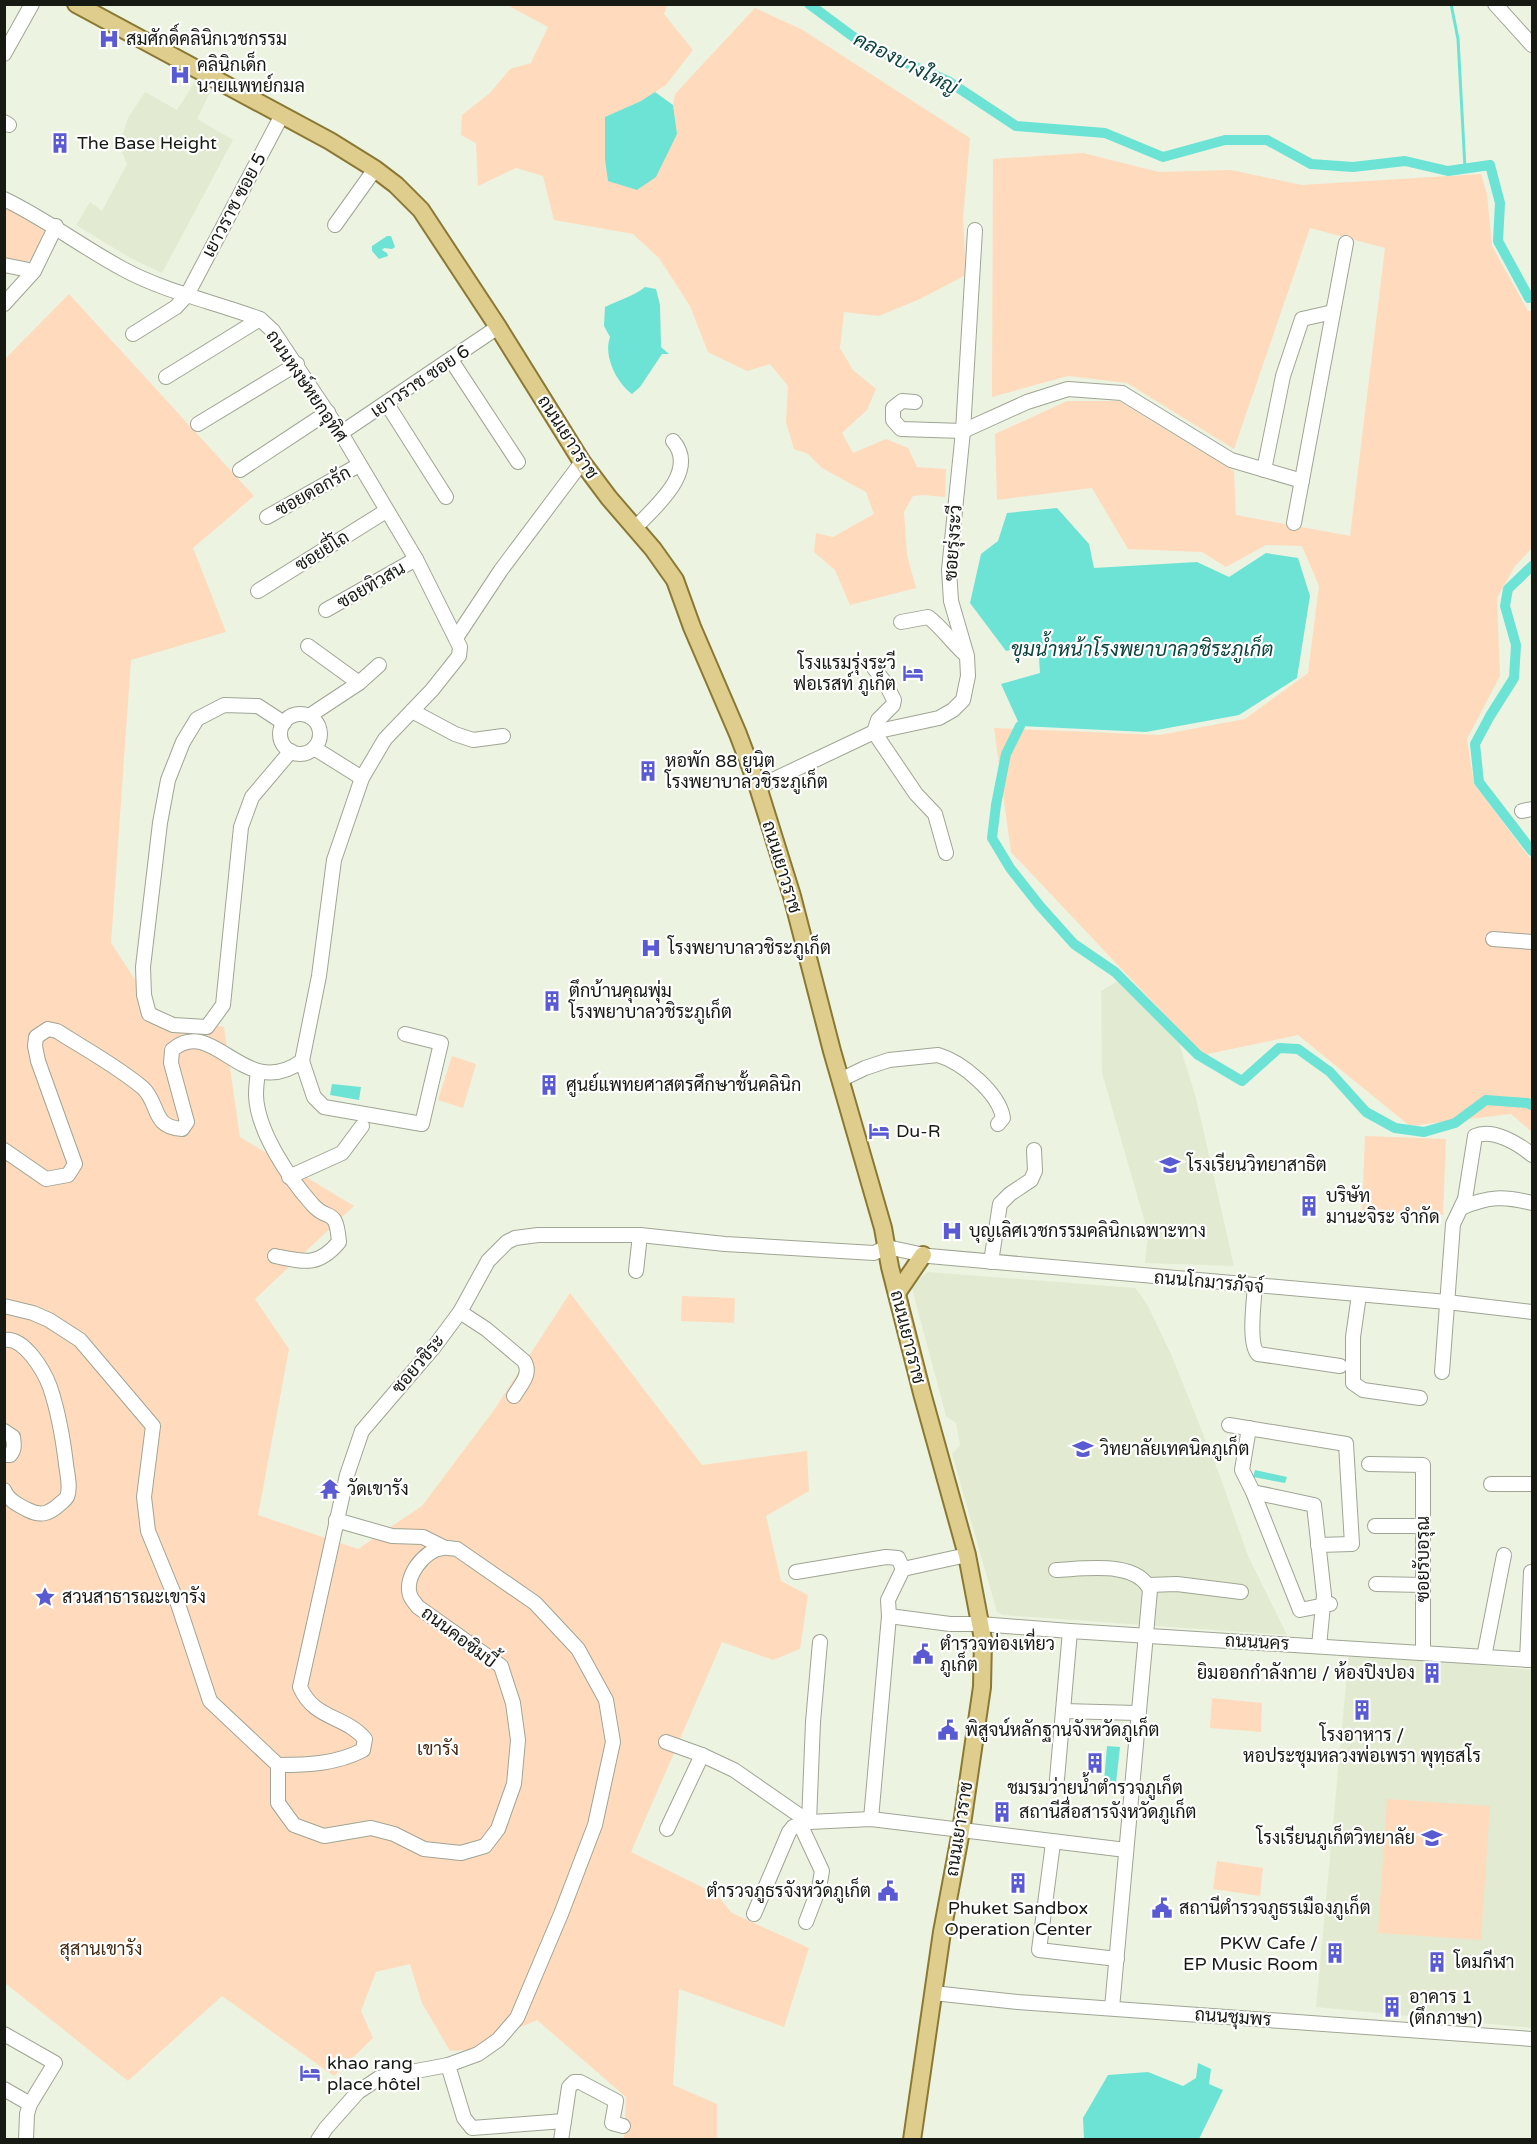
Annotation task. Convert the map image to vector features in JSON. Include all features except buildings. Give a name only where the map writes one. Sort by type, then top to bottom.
[{"type":"main road","name":"ถนนเยาวราช","points":[[76,4],[192,69],[282,115],[375,169],[396,185],[421,210],[498,327],[582,462],[675,580],[692,627],[738,734],[758,788],[792,896],[887,1247],[926,1410],[967,1555],[984,1639],[984,1670],[961,1831],[933,1993],[912,2139]]},
{"type":"main road","points":[[897,1293],[923,1255]]},
{"type":"street","points":[[4,54],[32,4]]},
{"type":"street","points":[[1495,4],[1533,45]]},
{"type":"street","name":"เยาวราช ซอย 5","points":[[187,295],[282,115]]},
{"type":"street","points":[[335,225],[375,169]]},
{"type":"street","name":"ถนนหงษ์หยกอุทิศ","points":[[4,199],[56,226],[123,269],[187,295],[260,320],[273,331],[341,433],[416,559],[456,638]]},
{"type":"street","points":[[4,304],[34,271],[56,226]]},
{"type":"street","name":"ซอยรุ่งระวี","points":[[758,788],[874,732],[939,718],[963,700],[968,675],[967,657],[951,602],[948,570],[963,431],[975,230]]},
{"type":"street","points":[[1294,523],[1346,243]]},
{"type":"street","points":[[4,265],[34,271]]},
{"type":"street","points":[[133,334],[176,307],[187,295]]},
{"type":"street","points":[[1264,470],[1283,376],[1302,319],[1333,312]]},
{"type":"street","points":[[166,377],[260,320]]},
{"type":"street","name":"เยาวราช ซอย 6","points":[[341,433],[498,327]]},
{"type":"street","points":[[451,360],[518,462]]},
{"type":"street","points":[[198,424],[297,364]]},
{"type":"street","points":[[915,402],[902,401],[893,408],[893,420],[901,429],[963,431],[1027,402],[1068,389],[1122,393],[1231,460],[1302,481]]},
{"type":"street","points":[[387,404],[446,497]]},
{"type":"street","points":[[240,470],[328,412]]},
{"type":"street","points":[[635,528],[661,502],[680,471],[681,454],[673,441]]},
{"type":"street","points":[[405,1034],[441,1043],[423,1124],[324,1107],[314,1097],[302,1061],[319,976],[334,860],[362,778],[385,739],[459,656],[460,647],[456,638],[501,570],[582,462]]},
{"type":"street","name":"ซอยดอกรัก","points":[[267,517],[359,465]]},
{"type":"street","name":"ซอยยี่โถ","points":[[258,591],[386,511]]},
{"type":"street","name":"ซอยทิวสน","points":[[326,610],[416,559]]},
{"type":"street","points":[[901,622],[928,617],[967,657]]},
{"type":"street","points":[[309,646],[359,683]]},
{"type":"street","points":[[309,716],[359,683],[379,665]]},
{"type":"street","points":[[874,668],[894,700],[893,705],[878,720],[874,732],[916,794],[935,814],[946,853]]},
{"type":"street","points":[[284,723],[258,706],[224,705],[196,719],[183,742],[168,780],[160,823],[143,967],[144,995],[149,1014],[174,1025],[207,1027],[223,1005],[241,827],[252,797],[291,751]]},
{"type":"street","points":[[412,711],[455,734],[473,740],[503,736]]},
{"type":"street","points":[[299,714],[315,720],[320,731],[320,738],[314,748],[302,754],[291,751],[282,741],[280,734],[284,723],[292,716],[299,714]]},
{"type":"street","points":[[314,748],[362,778]]},
{"type":"street","points":[[1493,939],[1533,942]]},
{"type":"street","points":[[4,1150],[46,1179],[68,1175],[75,1164],[38,1061],[36,1037],[48,1029],[57,1030],[145,1090],[160,1120],[170,1128],[182,1129],[187,1122],[171,1063],[172,1050],[181,1042],[196,1040],[209,1043],[240,1065],[258,1072],[273,1073],[291,1068],[302,1061]]},
{"type":"street","points":[[840,1080],[889,1060],[938,1055],[954,1062],[984,1085],[1002,1109],[1004,1118],[998,1124]]},
{"type":"street","points":[[258,1072],[256,1097],[266,1135],[289,1177],[314,1208],[332,1216],[337,1226],[339,1242],[327,1256],[302,1262],[275,1256]]},
{"type":"street","points":[[289,1177],[342,1153],[362,1126]]},
{"type":"street","points":[[1442,1372],[1453,1224],[1467,1188],[1475,1136],[1477,1134],[1497,1136],[1515,1142],[1533,1155]]},
{"type":"street","points":[[991,1262],[1000,1204],[1010,1194],[1026,1185],[1034,1176],[1034,1150]]},
{"type":"street","points":[[1461,1208],[1493,1197],[1533,1203]]},
{"type":"street","name":"ซอยวชิระ","points":[[278,1765],[315,1765],[350,1757],[363,1750],[365,1739],[356,1729],[318,1711],[305,1698],[300,1687],[346,1475],[362,1431],[434,1347],[460,1312],[488,1262],[502,1246],[515,1238],[538,1235],[640,1235],[725,1244],[874,1253],[887,1247]]},
{"type":"street","points":[[636,1271],[640,1235]]},
{"type":"street","name":"ถนนโกมารภัจจ์","points":[[887,1247],[923,1255],[991,1262],[1447,1302],[1533,1312]]},
{"type":"street","points":[[1255,1286],[1254,1351],[1258,1354],[1340,1366]]},
{"type":"street","points":[[1359,1295],[1353,1337],[1353,1383],[1363,1390],[1420,1398]]},
{"type":"street","points":[[4,1306],[50,1320],[81,1340],[153,1426],[144,1497],[148,1531],[178,1604],[210,1701],[278,1765]]},
{"type":"street","points":[[460,1312],[486,1329],[524,1361],[528,1368],[527,1375],[514,1395]]},
{"type":"street","points":[[4,1340],[17,1342],[30,1353],[50,1386],[64,1447],[69,1488],[67,1497],[47,1514],[21,1507],[7,1497],[4,1490]]},
{"type":"street","points":[[1229,1425],[1346,1444],[1352,1544],[1318,1545]]},
{"type":"street","points":[[1249,1428],[1242,1470],[1300,1610],[1325,1602]]},
{"type":"street","points":[[4,1431],[14,1437],[13,1452],[10,1455],[4,1455]]},
{"type":"street","name":"ซอยรับอรุณ","points":[[1369,1464],[1423,1465],[1423,1653]]},
{"type":"street","points":[[1491,1484],[1533,1484]]},
{"type":"street","points":[[1253,1492],[1314,1505],[1325,1602],[1324,1646]]},
{"type":"street","points":[[318,2139],[330,2122],[358,2092],[379,2078],[448,2065],[478,2054],[498,2040],[517,2018],[561,1914],[595,1825],[613,1742],[606,1700],[578,1649],[535,1603],[457,1549],[443,1547],[423,1537],[392,1536],[336,1520]]},
{"type":"street","points":[[1375,1526],[1423,1526]]},
{"type":"street","name":"ถนนคอซิมบี้","points":[[278,1765],[278,1803],[294,1825],[324,1836],[371,1828],[394,1833],[424,1849],[461,1853],[485,1846],[498,1829],[514,1784],[518,1740],[513,1703],[501,1666],[418,1607],[410,1596],[409,1584],[421,1560],[434,1550],[443,1547]]},
{"type":"street","points":[[1484,1657],[1504,1554]]},
{"type":"street","points":[[903,1569],[967,1555]]},
{"type":"street","points":[[796,1572],[886,1557],[898,1558],[903,1569],[897,1586],[888,1600],[889,1616],[871,1819]]},
{"type":"street","points":[[1056,1570],[1122,1570],[1141,1577],[1150,1590],[1137,1713],[1112,2008]]},
{"type":"street","points":[[1530,1660],[1531,1572]]},
{"type":"street","points":[[1148,1585],[1177,1584],[1241,1592]]},
{"type":"street","points":[[1376,1584],[1423,1585]]},
{"type":"street","name":"ถนนนคร","points":[[889,1616],[950,1624],[981,1624],[1530,1660]]},
{"type":"street","points":[[1057,1779],[1070,1631]]},
{"type":"street","points":[[806,1923],[819,1888],[822,1871],[805,1823],[820,1642]]},
{"type":"street","points":[[1063,1711],[1137,1713]]},
{"type":"street","points":[[666,1742],[734,1770],[805,1823]]},
{"type":"street","points":[[667,1829],[702,1755]]},
{"type":"street","points":[[754,1914],[789,1832],[805,1823],[871,1819],[1053,1843],[1126,1850]]},
{"type":"street","points":[[1053,1843],[1039,1950],[1117,1959]]},
{"type":"street","name":"ถนนชุมพร","points":[[933,1993],[1018,2002],[1533,2039]]},
{"type":"street","points":[[4,2034],[55,2063],[30,2104],[27,2114],[26,2138]]},
{"type":"street","points":[[448,2065],[464,2118],[472,2128],[564,2121]]},
{"type":"street","points":[[561,2139],[569,2087],[573,2082],[580,2082],[616,2101],[612,2123],[623,2126]]},
{"type":"street","points":[[4,2089],[30,2104]]},
{"type":"shaded area","points":[[196,80],[212,88],[197,119],[233,140],[162,273],[132,259],[76,225],[90,202],[102,211],[127,164],[119,145],[128,118],[145,92],[177,110]]},
{"type":"shaded area","name":"โรงเรียนวิทยาสาธิต","points":[[1120,980],[1177,1037],[1196,1098],[1234,1266],[1145,1263],[1148,1233],[1102,1073],[1101,991]]},
{"type":"shaded area","name":"วิทยาลัยเทคนิคภูเก็ต","points":[[928,1272],[1135,1288],[1147,1304],[1171,1354],[1220,1476],[1248,1556],[1287,1635],[1003,1615],[997,1612],[952,1454],[960,1445],[956,1423],[946,1416],[911,1285]]},
{"type":"shaded area","name":"โรงเรียนภูเก็ตวิทยาลัย","points":[[1349,1652],[1532,1670],[1532,2028],[1316,2007]]},
{"type":"green space","points":[[668,4],[664,14],[693,50],[666,85],[641,101],[606,117],[605,160],[608,181],[677,134],[673,105],[675,94],[755,8],[801,29],[970,138],[963,219],[966,275],[920,299],[879,316],[844,312],[840,348],[853,370],[876,389],[867,410],[842,433],[853,453],[886,439],[908,448],[917,467],[946,469],[945,497],[913,496],[904,512],[907,555],[916,588],[850,605],[835,570],[814,552],[816,533],[833,537],[874,514],[866,492],[822,468],[808,454],[794,449],[786,422],[788,386],[770,364],[747,371],[708,352],[690,306],[659,258],[633,234],[554,220],[543,176],[516,168],[478,186],[476,143],[461,135],[462,115],[490,93],[510,69],[531,63],[548,27],[507,5]]},
{"type":"green space","points":[[1083,153],[1159,172],[1231,170],[1302,185],[1481,174],[1487,194],[1492,246],[1528,311],[1532,311],[1532,548],[1515,566],[1497,598],[1500,676],[1467,739],[1474,784],[1532,861],[1532,1132],[1511,1114],[1410,1126],[1298,1035],[1203,1055],[1011,852],[994,728],[1160,735],[1245,719],[1308,673],[1319,586],[1302,546],[1266,545],[1226,567],[1202,552],[1128,549],[1092,488],[997,500],[995,434],[1067,401],[1119,401],[1234,471],[1236,515],[1350,536],[1385,248],[1310,228],[1234,449],[1127,383],[1068,376],[992,397],[993,159]]},
{"type":"green space","points":[[4,207],[46,227],[34,258],[25,263],[5,259]]},
{"type":"green space","name":"เขารัง","points":[[69,294],[254,496],[193,548],[226,632],[131,660],[111,943],[157,1013],[224,1027],[240,1137],[354,1206],[255,1299],[289,1349],[258,1515],[358,1549],[422,1506],[494,1410],[570,1293],[702,1465],[807,1451],[809,1491],[766,1516],[781,1581],[808,1595],[800,1649],[773,1660],[722,1642],[631,1852],[716,1894],[732,1913],[809,1948],[784,2027],[679,1989],[673,2085],[717,2104],[717,2139],[624,2139],[626,2097],[537,2020],[468,2050],[450,2051],[422,2003],[410,1964],[376,1972],[361,2011],[373,2038],[334,2076],[222,1996],[128,2081],[5,1983],[4,360]]},
{"type":"green space","points":[[452,1056],[476,1064],[463,1108],[438,1100]]},
{"type":"green space","points":[[1365,1136],[1446,1139],[1443,1215],[1362,1212]]},
{"type":"green space","points":[[682,1296],[735,1298],[734,1323],[681,1321]]},
{"type":"green space","points":[[1212,1698],[1262,1703],[1261,1732],[1210,1728]]},
{"type":"green space","points":[[1387,1799],[1490,1806],[1481,1940],[1378,1933]]},
{"type":"green space","points":[[1217,1861],[1263,1868],[1260,1896],[1213,1889]]},
{"type":"water","points":[[655,92],[673,105],[677,134],[656,177],[637,190],[608,181],[605,160],[605,117]]},
{"type":"water","points":[[387,236],[391,236],[395,247],[384,248],[382,250],[388,256],[379,259],[372,251],[372,246]]},
{"type":"water","points":[[645,287],[656,289],[660,305],[661,347],[669,354],[662,354],[640,387],[632,394],[621,383],[610,360],[608,344],[610,337],[604,326],[605,307]]},
{"type":"water","name":"ขุมน้ำหน้าโรงพยาบาลวชิระภูเก็ต","points":[[1057,508],[1089,544],[1094,568],[1197,562],[1229,577],[1266,553],[1298,558],[1310,596],[1297,678],[1239,715],[1146,732],[1020,726],[1001,684],[1040,673],[1038,643],[1006,651],[970,603],[981,554],[998,541],[1007,513]]},
{"type":"water","points":[[332,1084],[361,1087],[359,1100],[330,1095]]},
{"type":"water","points":[[1255,1470],[1287,1477],[1285,1483],[1253,1477]]},
{"type":"water","points":[[1107,1746],[1120,1747],[1116,1783],[1104,1782]]},
{"type":"water","points":[[1198,2063],[1211,2069],[1209,2084],[1223,2090],[1199,2139],[1084,2139],[1083,2118],[1108,2075],[1148,2072],[1183,2086],[1196,2078]]},
{"type":"waterway","name":"คลองบางใหญ่","points":[[809,4],[863,44],[948,81],[1016,126],[1105,133],[1163,157],[1225,140],[1267,140],[1311,164],[1353,167],[1405,161],[1448,171],[1490,165],[1500,203],[1498,241],[1529,298],[1532,297]]},
{"type":"waterway","points":[[1451,4],[1458,39],[1465,168]]},
{"type":"waterway","name":"คลองบางใหญ่","points":[[1532,566],[1508,589],[1505,606],[1516,645],[1514,678],[1475,744],[1479,782],[1532,851]]},
{"type":"waterway","points":[[1020,726],[1006,754],[992,838],[1010,868],[1074,944],[1115,972],[1198,1055],[1242,1081],[1279,1048],[1298,1049],[1330,1072],[1366,1112],[1395,1128],[1424,1132],[1455,1123],[1486,1100],[1532,1105]]},
{"type":"place","name":"สมศักดิ์คลินิกเวชกรรม","points":[[109,39]]},
{"type":"place","name":"คลินิกเด็ก นายแพทย์กมล","points":[[180,75]]},
{"type":"place","name":"The Base Height","points":[[60,143]]},
{"type":"place","name":"โรงแรมรุ่งระวี ฟอเรสท์ ภูเก็ต","points":[[913,673]]},
{"type":"place","name":"หอพัก 88 ยูนิต โรงพยาบาลวชิระภูเก็ต","points":[[648,771]]},
{"type":"place","name":"โรงพยาบาลวชิระภูเก็ต","points":[[651,948]]},
{"type":"place","name":"ตึกบ้านคุณพุ่ม โรงพยาบาลวชิระภูเก็ต","points":[[552,1001]]},
{"type":"place","name":"ศูนย์แพทยศาสตรศึกษาชั้นคลินิก","points":[[549,1085]]},
{"type":"place","name":"Du-R","points":[[879,1131]]},
{"type":"place","name":"โรงเรียนวิทยาสาธิต","points":[[1170,1165]]},
{"type":"place","name":"บริษัท มานะจิระ จำกัด","points":[[1309,1206]]},
{"type":"place","name":"บุญเลิศเวชกรรมคลินิกเฉพาะทาง","points":[[952,1231]]},
{"type":"place","name":"วิทยาลัยเทคนิคภูเก็ต","points":[[1083,1449]]},
{"type":"place","name":"วัดเขารัง","points":[[330,1489]]},
{"type":"place","name":"สวนสาธารณะเขารัง","points":[[45,1597]]},
{"type":"place","name":"ตำรวจท่องเที่ยว ภูเก็ต","points":[[923,1654]]},
{"type":"place","name":"ยิมออกกำลังกาย / ห้องปิงปอง","points":[[1432,1673]]},
{"type":"place","name":"โรงอาหาร / หอประชุมหลวงพ่อเพรา พุทฺธสโร","points":[[1362,1710]]},
{"type":"place","name":"พิสูจน์หลักฐานจังหวัดภูเก็ต","points":[[948,1730]]},
{"type":"place","name":"ชมรมว่ายน้ำตำรวจภูเก็ต","points":[[1095,1763]]},
{"type":"place","name":"สถานีสื่อสารจังหวัดภูเก็ต","points":[[1002,1812]]},
{"type":"place","name":"โรงเรียนภูเก็ตวิทยาลัย","points":[[1432,1838]]},
{"type":"place","name":"Phuket Sandbox Operation Center","points":[[1018,1883]]},
{"type":"place","name":"ตำรวจภูธรจังหวัดภูเก็ต","points":[[888,1891]]},
{"type":"place","name":"สถานีตำรวจภูธรเมืองภูเก็ต","points":[[1162,1908]]},
{"type":"place","name":"PKW Cafe / EP Music Room","points":[[1335,1953]]},
{"type":"place","name":"โดมกีฬา","points":[[1437,1962]]},
{"type":"place","name":"อาคาร 1 (ตึกภาษา)","points":[[1392,2007]]},
{"type":"place","name":"khao rang place hôtel","points":[[310,2073]]},
{"type":"park label","name":"สุสานเขารัง","points":[[101,1949]]}]
